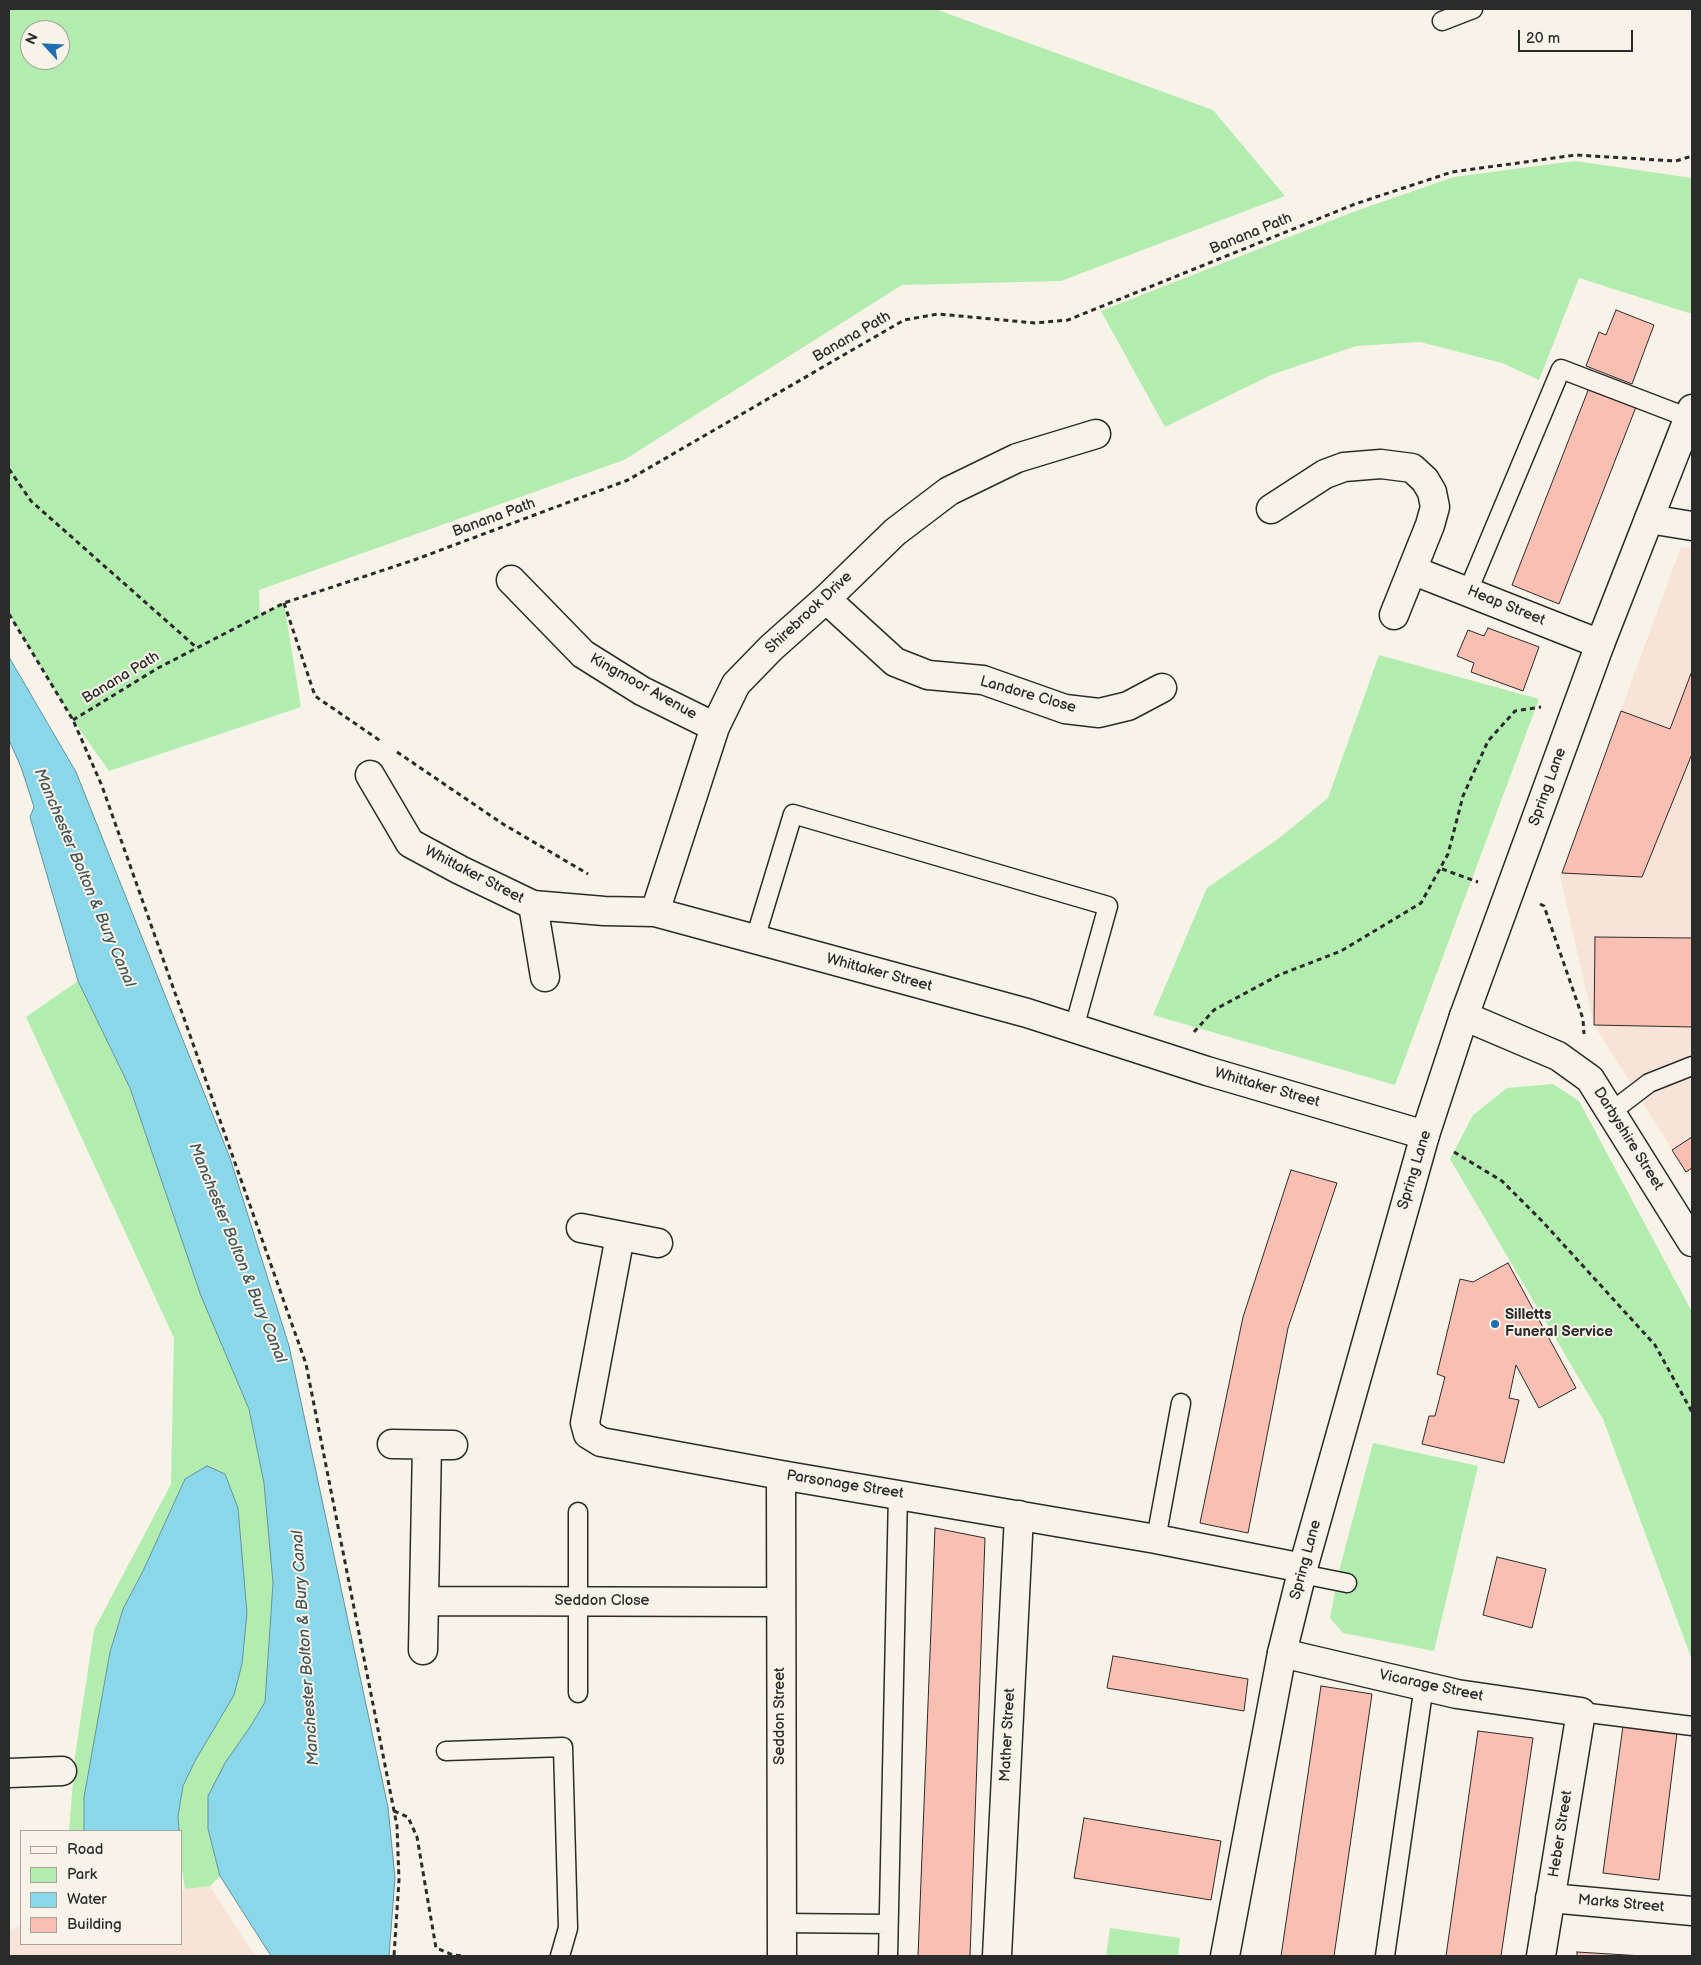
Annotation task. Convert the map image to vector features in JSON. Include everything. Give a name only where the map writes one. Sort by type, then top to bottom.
[{"type":"street","name":"Spring Lane","points":[[1225,1956],[1282,1653],[1302,1571],[1426,1135],[1464,1016],[1600,644],[1690,414]]},
{"type":"street","name":"Shirebrook Drive","points":[[655,912],[715,726],[736,684],[771,648],[826,599],[895,532],[949,491],[1017,458],[1096,434]]},
{"type":"street","points":[[1271,509],[1325,474],[1344,467],[1381,464],[1412,468],[1425,480],[1432,492],[1435,507],[1394,615]]},
{"type":"street","points":[[1649,519],[1692,526]]},
{"type":"street","name":"Heap Street","points":[[1412,570],[1600,644]]},
{"type":"street","name":"Kingmoor Avenue","points":[[510,580],[583,654],[642,691],[715,726]]},
{"type":"street","name":"Landore Close","points":[[826,599],[894,662],[928,675],[983,680],[1065,709],[1100,712],[1128,706],[1162,688]]},
{"type":"street","name":"Whittaker Street","points":[[370,775],[410,843],[460,870],[533,905],[604,911],[655,912],[1074,1028],[1426,1135]]},
{"type":"street","points":[[533,905],[544,977]]},
{"type":"street","name":"Darbyshire Street","points":[[1464,1016],[1558,1056],[1590,1079],[1692,1241]]},
{"type":"street","points":[[581,1228],[658,1242]]},
{"type":"street","name":"Parsonage Street","points":[[620,1236],[585,1423],[588,1434],[600,1442],[1156,1539],[1302,1571]]},
{"type":"street","points":[[392,1444],[440,1445],[424,1601],[423,1650]]},
{"type":"street","name":"Seddon Street","points":[[781,1475],[782,1956]]},
{"type":"street","name":"Mather Street","points":[[997,1956],[1019,1515]]},
{"type":"street","name":"Seddon Close","points":[[424,1601],[780,1602]]},
{"type":"street","name":"Vicarage Street","points":[[1282,1653],[1456,1694],[1582,1712]]},
{"type":"street","name":"Heber Street","points":[[1541,1956],[1582,1712]]},
{"type":"street","points":[[9,1773],[62,1771]]},
{"type":"street","name":"Marks Street","points":[[1550,1898],[1692,1911]]},
{"type":"lane","points":[[1442,21],[1473,9]]},
{"type":"lane","points":[[1468,591],[1561,369],[1690,414]]},
{"type":"lane","points":[[755,939],[793,814],[1108,906],[1074,1028]]},
{"type":"lane","points":[[1611,1112],[1649,1084],[1692,1066]]},
{"type":"lane","points":[[1156,1539],[1181,1403]]},
{"type":"lane","points":[[888,1956],[898,1494]]},
{"type":"lane","points":[[578,1512],[578,1693]]},
{"type":"lane","points":[[1302,1571],[1346,1583]]},
{"type":"lane","points":[[1385,1956],[1424,1685]]},
{"type":"lane","points":[[1582,1712],[1692,1726]]},
{"type":"lane","points":[[446,1751],[563,1747],[568,1928],[560,1956]]},
{"type":"lane","points":[[781,1923],[888,1924]]},
{"type":"path","name":"Banana Path","points":[[73,720],[158,668],[284,603],[414,560],[628,480],[904,320],[938,314],[1035,323],[1068,320],[1355,204],[1452,172],[1576,155],[1676,161],[1692,156]]},
{"type":"path","points":[[9,469],[31,501],[197,648]]},
{"type":"path","points":[[284,603],[315,696],[503,824],[592,876],[604,911]]},
{"type":"path","points":[[9,614],[73,720],[102,786],[306,1364],[397,1826],[399,1880],[394,1956]]},
{"type":"path","points":[[1171,1059],[1214,1010],[1279,975],[1341,952],[1421,903],[1442,869],[1448,854],[1463,796],[1488,741],[1515,712],[1549,706],[1576,711]]},
{"type":"path","points":[[1442,869],[1478,882]]},
{"type":"path","points":[[1544,906],[1583,1020],[1590,1079]]},
{"type":"path","points":[[1426,1135],[1502,1181],[1542,1221],[1656,1346],[1692,1412]]},
{"type":"path","points":[[394,1810],[408,1817],[417,1837],[436,1948],[453,1955],[465,1956]]},
{"type":"shaded area","points":[[1681,547],[1692,548],[1692,1172],[1686,1172],[1594,1025],[1560,876]]},
{"type":"shaded area","points":[[210,1886],[255,1956],[9,1956],[9,1930],[20,1926],[20,1945],[182,1945],[182,1890]]},
{"type":"green space","points":[[9,9],[935,9],[1213,110],[1285,196],[1061,281],[902,285],[624,460],[259,590],[260,615],[284,603],[301,707],[109,771],[73,720],[9,614]]},
{"type":"green space","points":[[1575,161],[1692,178],[1692,314],[1579,278],[1539,380],[1502,363],[1420,342],[1356,346],[1271,375],[1165,427],[1101,311],[1353,212],[1454,177]]},
{"type":"green space","points":[[1379,655],[1539,699],[1395,1085],[1153,1015],[1207,888],[1278,839],[1328,798]]},
{"type":"green space","points":[[78,981],[130,1088],[201,1295],[249,1409],[264,1483],[273,1583],[265,1702],[250,1727],[208,1829],[220,1876],[210,1886],[185,1889],[182,1870],[182,1830],[179,1830],[178,1816],[183,1786],[195,1761],[185,1479],[143,1571],[123,1609],[110,1652],[84,1797],[84,1830],[69,1830],[75,1756],[94,1630],[171,1484],[174,1338],[26,1017]]},
{"type":"green space","points":[[1553,1084],[1579,1101],[1692,1312],[1692,1660],[1603,1419],[1450,1159],[1473,1115],[1507,1088]]},
{"type":"green space","points":[[1373,1443],[1478,1466],[1434,1651],[1343,1633],[1330,1618],[1339,1571]]},
{"type":"green space","points":[[1110,1928],[1180,1938],[1178,1956],[1106,1956]]},
{"type":"water","name":"Manchester Bolton & Bury Canal","points":[[9,657],[76,772],[230,1158],[289,1346],[388,1807],[395,1878],[389,1956],[271,1956],[220,1876],[208,1829],[208,1796],[225,1763],[265,1702],[273,1583],[264,1483],[249,1409],[201,1296],[130,1088],[78,981],[30,817],[34,807],[21,767],[9,740]]},
{"type":"water","points":[[207,1466],[225,1474],[238,1508],[247,1613],[242,1664],[234,1695],[195,1761],[183,1786],[178,1816],[179,1830],[84,1830],[84,1797],[110,1652],[123,1609],[143,1571],[185,1479]]},
{"type":"building","points":[[1616,310],[1654,325],[1632,384],[1586,366],[1599,332],[1606,335]]},
{"type":"building","points":[[1589,388],[1636,407],[1559,604],[1512,585]]},
{"type":"building","points":[[1488,628],[1539,647],[1523,691],[1471,672],[1474,663],[1457,656],[1468,630],[1484,636]]},
{"type":"building","points":[[1692,671],[1692,754],[1642,877],[1562,873],[1621,711],[1670,729]]},
{"type":"building","points":[[1595,937],[1692,938],[1692,1027],[1594,1025]]},
{"type":"building","points":[[1692,1137],[1692,1168],[1686,1172],[1672,1150]]},
{"type":"building","points":[[1291,1170],[1337,1183],[1288,1328],[1248,1533],[1200,1523],[1243,1317]]},
{"type":"building","name":"Silletts Funeral Service","points":[[1508,1263],[1576,1388],[1539,1408],[1516,1365],[1509,1398],[1519,1400],[1504,1463],[1422,1444],[1429,1416],[1435,1416],[1445,1377],[1437,1374],[1460,1279],[1473,1282]]},
{"type":"building","points":[[935,1528],[985,1538],[970,1956],[918,1956]]},
{"type":"building","points":[[1497,1557],[1546,1569],[1532,1628],[1483,1615]]},
{"type":"building","points":[[1113,1656],[1248,1679],[1244,1711],[1107,1688]]},
{"type":"building","points":[[1321,1686],[1372,1694],[1334,1956],[1281,1956]]},
{"type":"building","points":[[1623,1726],[1677,1733],[1659,1880],[1603,1873]]},
{"type":"building","points":[[1478,1731],[1533,1738],[1501,1956],[1446,1956]]},
{"type":"building","points":[[1084,1818],[1221,1841],[1211,1900],[1074,1878]]},
{"type":"building","points":[[1577,1952],[1643,1956],[1577,1956]]},
{"type":"place","name":"Silletts Funeral Service","points":[[1495,1324]]}]
